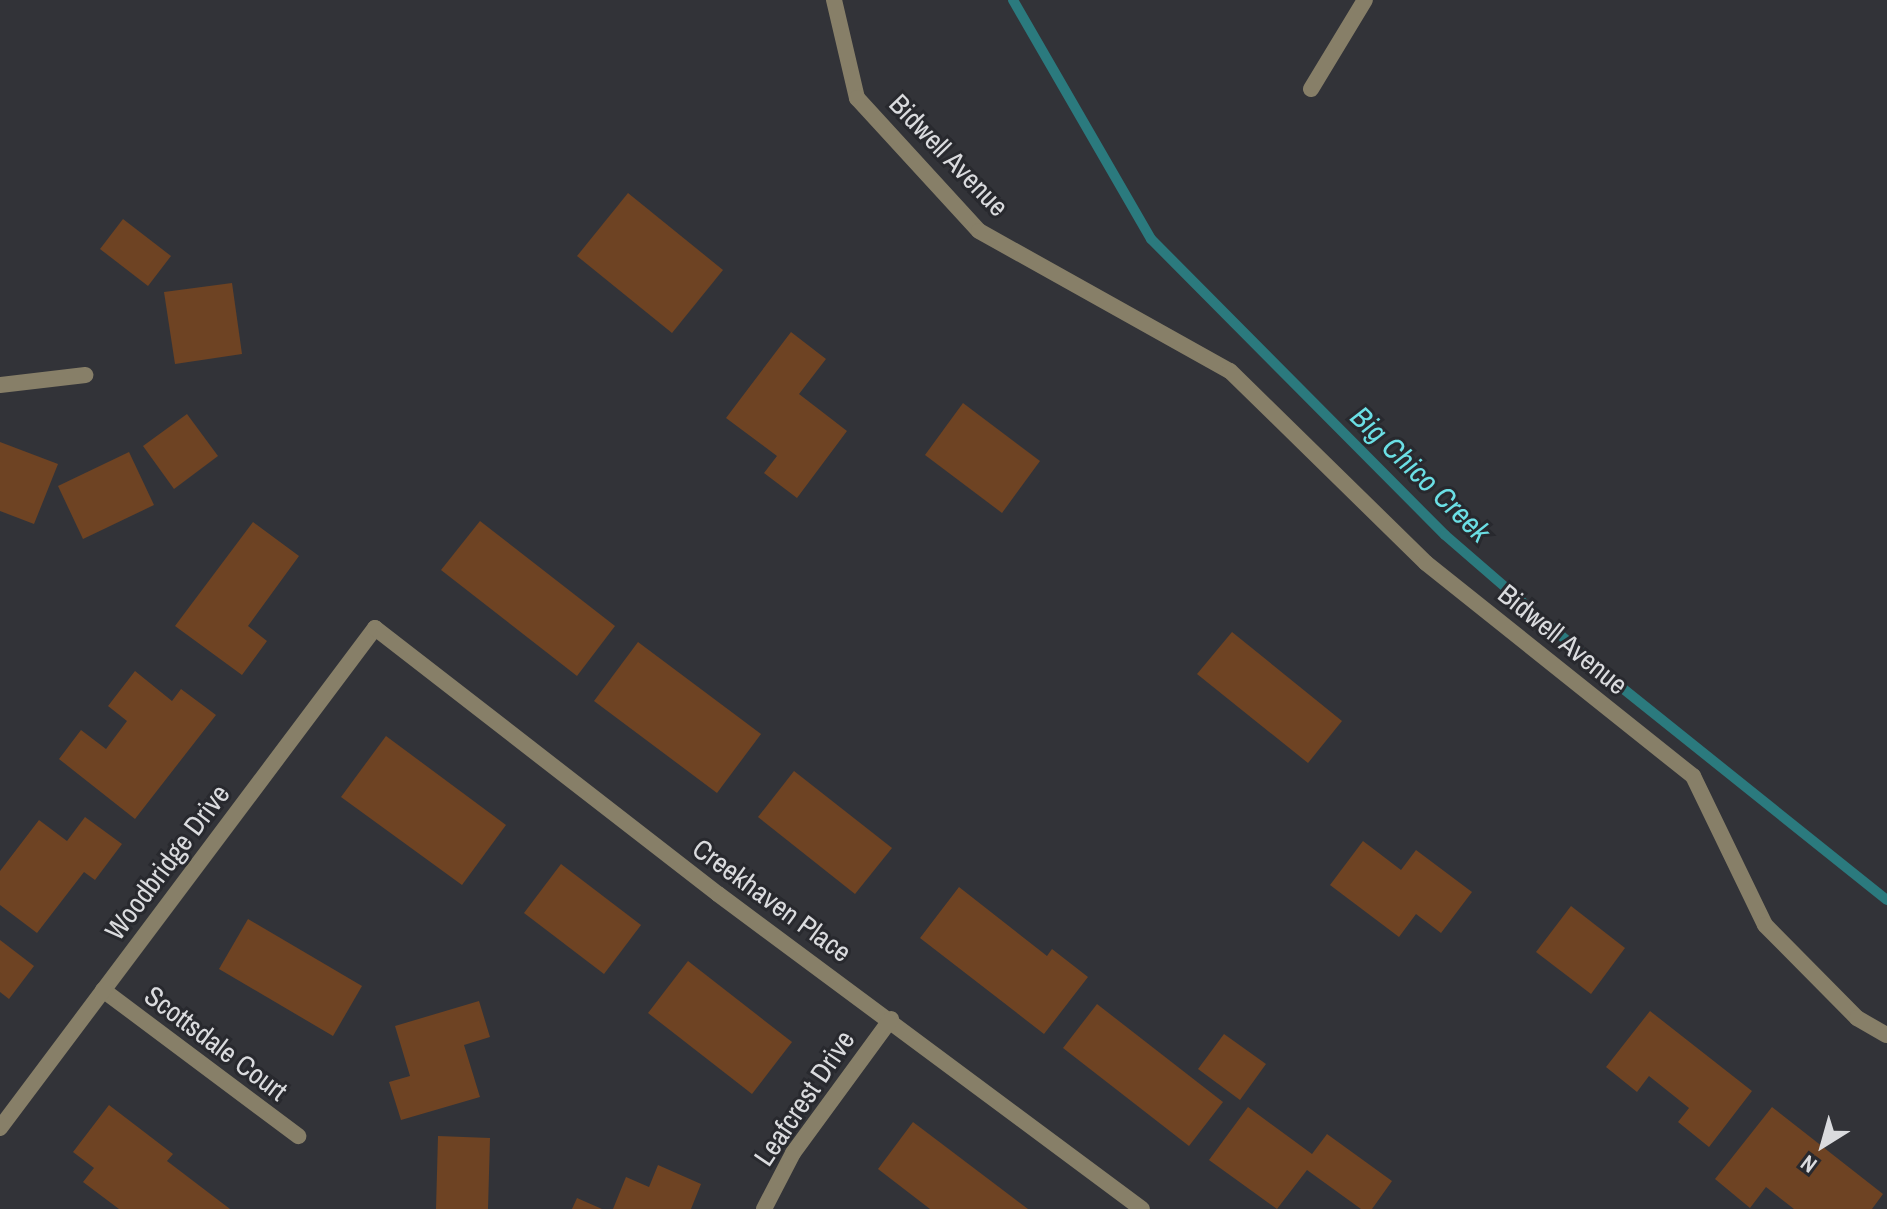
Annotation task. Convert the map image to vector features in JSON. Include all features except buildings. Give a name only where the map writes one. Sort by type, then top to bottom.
[{"type":"street","name":"Bidwell Avenue","points":[[834,0],[857,98],[979,231],[1230,371],[1426,563],[1693,776],[1765,925],[1857,1018],[1887,1035]]},
{"type":"street","points":[[1311,89],[1365,0]]},
{"type":"street","points":[[0,385],[85,375]]},
{"type":"street","name":"Woodbridge Drive","points":[[0,1128],[375,628]]},
{"type":"street","name":"Creekhaven Place","points":[[375,628],[718,894],[891,1019],[1142,1209]]},
{"type":"street","name":"Scottsdale Court","points":[[103,990],[298,1136]]},
{"type":"street","name":"Leafcrest Drive","points":[[764,1209],[793,1153],[891,1019]]},
{"type":"waterway","name":"Big Chico Creek","points":[[1013,0],[1151,239],[1445,535],[1616,683],[1887,900]]}]
